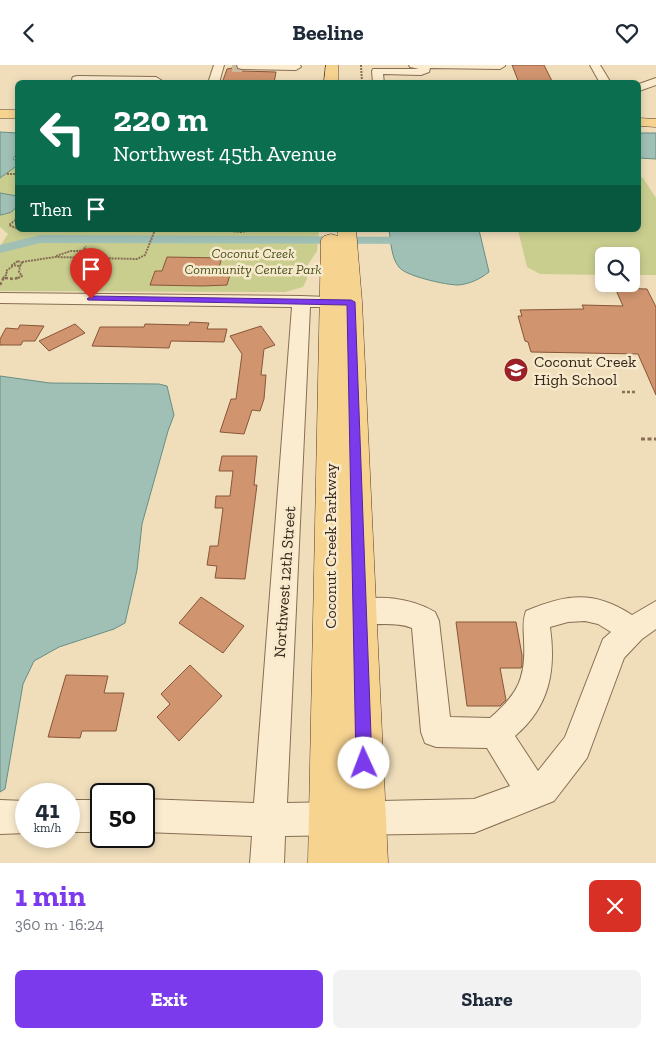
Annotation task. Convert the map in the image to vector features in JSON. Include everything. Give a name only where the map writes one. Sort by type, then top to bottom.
[{"type":"main road","points":[[331,80],[332,65]]},
{"type":"main road","points":[[0,105],[15,106]]},
{"type":"main road","points":[[0,113],[15,114]]},
{"type":"main road","points":[[643,120],[656,114]]},
{"type":"main road","name":"Coconut Creek Parkway","points":[[329,863],[328,302],[339,238]]},
{"type":"main road","name":"Coconut Creek Parkway","points":[[328,302],[360,612],[367,863]]},
{"type":"street","points":[[77,80],[88,65]]},
{"type":"street","points":[[414,65],[446,72],[500,66]]},
{"type":"street","points":[[595,65],[604,80]]},
{"type":"street","points":[[214,80],[219,66],[262,66],[295,69]]},
{"type":"street","points":[[378,80],[377,71],[421,72],[424,67]]},
{"type":"street","points":[[103,80],[157,78]]},
{"type":"street","points":[[641,87],[656,81]]},
{"type":"street","points":[[0,297],[328,302]]},
{"type":"street","name":"Northwest 12th Street","points":[[267,863],[270,820],[328,302]]},
{"type":"street","points":[[360,612],[408,613],[417,615],[425,621],[436,732],[495,733],[515,718],[529,698],[538,675],[540,651],[536,620],[552,612],[577,609],[601,612],[632,630]]},
{"type":"street","points":[[155,816],[270,820],[474,816],[543,790],[576,747],[613,649],[632,630],[656,614]]},
{"type":"street","points":[[495,733],[533,793]]},
{"type":"street","points":[[0,817],[15,817]]},
{"type":"path","points":[[361,65],[362,80]]},
{"type":"path","points":[[7,174],[15,174]]},
{"type":"path","points":[[15,220],[8,225],[15,228]]},
{"type":"path","points":[[50,258],[137,259],[145,255],[154,232]]},
{"type":"path","points":[[0,286],[1,281],[8,274],[6,271],[13,266],[13,263],[21,264],[71,251],[83,251],[86,246]]},
{"type":"path","points":[[5,277],[12,279],[22,276],[19,272],[21,264]]},
{"type":"path","points":[[622,392],[637,392]]},
{"type":"path","points":[[641,439],[656,439]]},
{"type":"green space","points":[[15,167],[15,196],[0,193],[0,178]]},
{"type":"green space","points":[[641,176],[643,178],[656,198],[656,275],[640,275],[640,247],[595,247],[595,275],[540,274],[527,267],[518,232],[641,232]]},
{"type":"green space","name":"Coconut Creek Community Center Park","points":[[15,209],[15,232],[319,232],[317,251],[307,266],[307,279],[303,287],[285,292],[0,291],[0,246],[8,234],[0,227],[0,215],[8,214]]},
{"type":"water","points":[[0,132],[15,133],[15,156],[13,159],[15,160],[15,167],[0,178]]},
{"type":"water","points":[[641,133],[656,133],[656,159],[641,158]]},
{"type":"water","points":[[0,193],[15,196],[14,210],[0,215]]},
{"type":"water","points":[[389,232],[479,232],[489,272],[467,284],[458,285],[436,282],[409,274],[399,267],[394,259]]},
{"type":"water","points":[[0,376],[50,383],[159,384],[167,386],[174,415],[142,524],[137,570],[125,623],[114,629],[59,647],[34,661],[23,684],[5,789],[0,792]]},
{"type":"building","points":[[512,65],[544,65],[552,80],[518,80]]},
{"type":"building","points":[[227,69],[276,72],[275,80],[223,80]]},
{"type":"building","points":[[167,257],[222,258],[218,270],[231,271],[227,285],[150,285],[155,271],[162,271]]},
{"type":"building","points":[[640,289],[647,289],[656,307],[656,395],[638,354],[531,352],[528,342],[525,341],[518,316],[522,316],[520,310],[584,309],[582,305],[623,306],[617,292],[640,292]]},
{"type":"building","points":[[190,322],[209,323],[207,329],[227,329],[224,342],[171,341],[169,348],[92,346],[100,327],[144,327],[145,324],[189,325]]},
{"type":"building","points":[[75,324],[85,333],[49,351],[39,341]]},
{"type":"building","points":[[20,325],[44,326],[35,341],[23,341],[21,345],[0,345],[0,339],[6,328],[18,329]]},
{"type":"building","points":[[261,326],[275,345],[264,349],[261,375],[266,375],[264,399],[260,411],[252,410],[244,434],[220,432],[231,399],[236,399],[242,354],[230,336]]},
{"type":"building","points":[[222,456],[257,456],[254,485],[257,485],[245,579],[215,578],[217,566],[207,565],[210,546],[218,546],[223,508],[215,508],[216,496],[230,496],[233,471],[219,471]]},
{"type":"building","points":[[201,597],[244,626],[223,653],[179,623]]},
{"type":"building","points":[[456,622],[516,622],[522,665],[521,668],[500,668],[506,700],[500,706],[467,706]]},
{"type":"building","points":[[190,665],[222,696],[179,741],[157,717],[170,704],[161,694]]},
{"type":"building","points":[[66,675],[108,676],[104,693],[124,693],[116,731],[82,731],[80,738],[48,737]]},
{"type":"waterway","points":[[0,249],[40,239],[437,241],[436,232]]},
{"type":"tunnel","points":[[232,66],[242,66]]},
{"type":"place","name":"Coconut Creek High School","points":[[516,370]]},
{"type":"route","points":[[91,299],[351,302],[364,763]]}]
